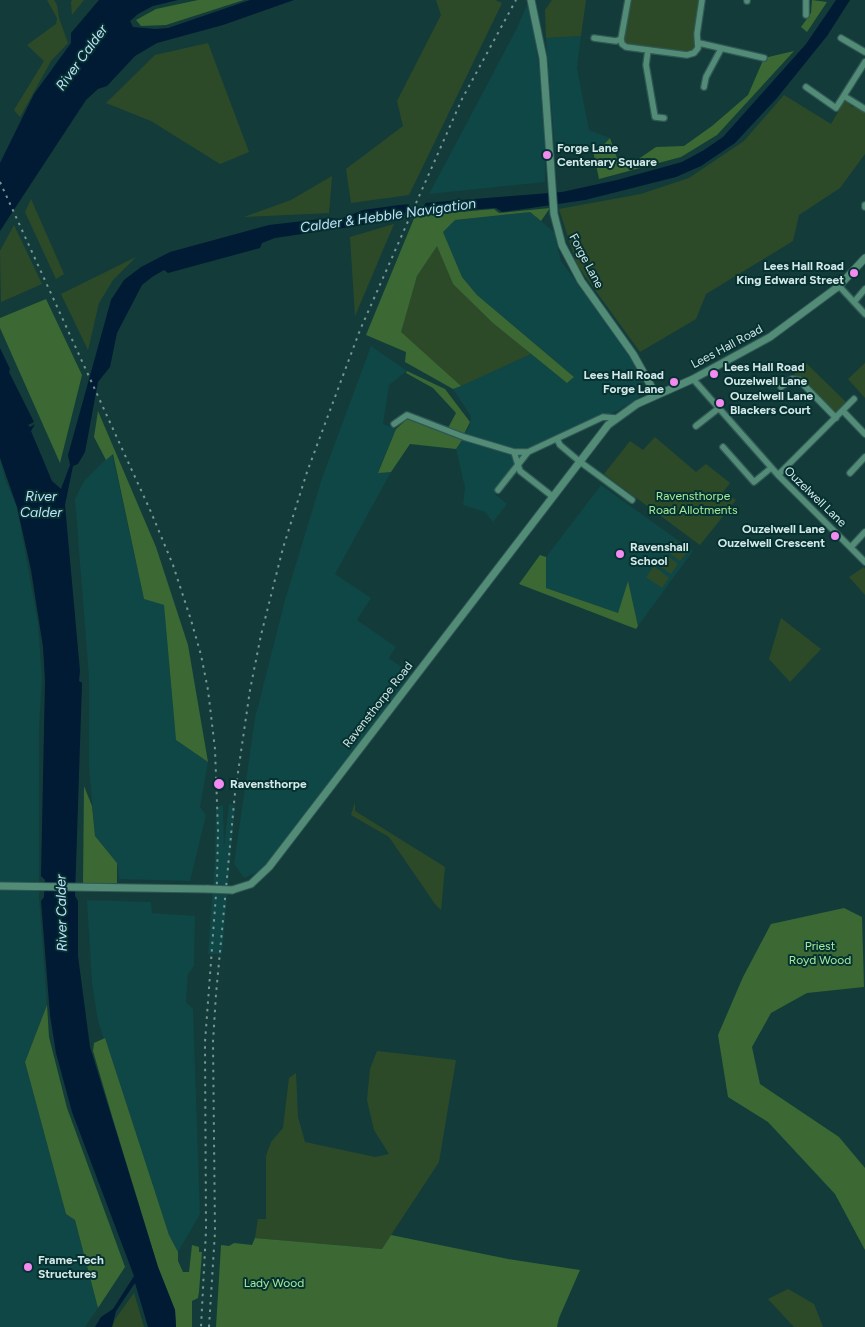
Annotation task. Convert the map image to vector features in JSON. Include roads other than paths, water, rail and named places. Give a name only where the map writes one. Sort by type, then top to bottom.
[{"type":"street","name":"Forge Lane","points":[[531,0],[543,58],[554,208],[562,245],[581,281],[633,354],[656,395]]},
{"type":"street","points":[[628,0],[621,39],[622,44],[626,47],[687,55],[694,53],[699,43],[698,34],[702,0]]},
{"type":"street","points":[[806,0],[806,15]]},
{"type":"street","points":[[594,38],[616,41],[621,39]]},
{"type":"street","points":[[842,38],[865,52]]},
{"type":"street","points":[[699,43],[764,58]]},
{"type":"street","points":[[704,87],[706,77],[721,49]]},
{"type":"street","points":[[648,50],[646,64],[655,116],[664,118]]},
{"type":"street","points":[[806,88],[836,108],[865,62]]},
{"type":"street","points":[[844,96],[865,109]]},
{"type":"street","name":"Lees Hall Road","points":[[394,424],[407,416],[464,437],[514,452],[528,452],[604,417],[615,418],[770,337],[839,286],[865,258]]},
{"type":"street","points":[[839,286],[865,314]]},
{"type":"street","points":[[854,302],[865,289]]},
{"type":"street","name":"Ouzelwell Lane","points":[[693,378],[771,468],[865,562]]},
{"type":"street","points":[[781,386],[792,379],[799,380],[836,418]]},
{"type":"street","points":[[778,475],[854,399]]},
{"type":"street","points":[[696,426],[719,408]]},
{"type":"street","points":[[843,411],[865,434]]},
{"type":"street","name":"Ravensthorpe Road","points":[[0,886],[99,886],[232,890],[251,884],[269,867],[552,496],[615,418]]},
{"type":"street","points":[[557,438],[560,445],[579,461],[632,500]]},
{"type":"street","name":"Ouzelwell Lane","points":[[723,447],[754,482],[771,468]]},
{"type":"street","points":[[514,452],[517,466],[552,496]]},
{"type":"street","name":"Lees Hall Road","points":[[498,490],[528,452]]},
{"type":"street","points":[[850,473],[865,457]]},
{"type":"street","points":[[851,547],[865,532]]},
{"type":"water","name":"River Calder","points":[[99,0],[178,0],[153,6],[130,21],[133,27],[155,29],[168,28],[250,0],[294,0],[223,25],[157,43],[135,56],[107,86],[98,89],[86,100],[0,231],[0,163],[34,94],[71,43],[71,33]]},
{"type":"water","name":"River Calder","points":[[836,0],[850,0],[827,36],[777,98],[735,143],[701,166],[676,177],[585,200],[502,212],[496,208],[404,214],[401,218],[370,224],[275,238],[262,243],[260,248],[168,273],[164,270],[142,285],[117,333],[110,367],[98,382],[85,452],[78,464],[73,466],[65,505],[80,671],[79,681],[82,683],[75,896],[78,901],[78,956],[90,1047],[158,1267],[175,1310],[176,1327],[148,1327],[135,1283],[116,1311],[112,1327],[95,1327],[101,1317],[113,1309],[134,1276],[72,1112],[56,1053],[50,1015],[41,901],[44,897],[45,880],[41,876],[45,680],[43,647],[31,570],[17,507],[0,458],[0,348],[10,369],[9,372],[34,422],[28,425],[30,427],[35,424],[31,431],[52,481],[61,489],[70,465],[68,455],[111,300],[124,280],[141,267],[170,252],[269,225],[329,218],[340,219],[363,210],[399,205],[562,192],[617,180],[682,162],[723,137],[806,44]]},
{"type":"railway","points":[[209,1327],[215,1232],[213,1042],[216,994],[235,793],[250,690],[261,635],[283,548],[307,472],[360,330],[462,99],[516,0]]},
{"type":"railway","points":[[0,182],[151,512],[173,565],[201,655],[208,690],[215,749],[218,830],[217,881],[205,1042],[206,1231],[201,1327]]},
{"type":"place","name":"Forge Lane Centenary Square","points":[[547,155]]},
{"type":"place","name":"Lees Hall Road King Edward Street","points":[[854,273]]},
{"type":"place","name":"Lees Hall Road Ouzelwell Lane","points":[[714,374]]},
{"type":"place","name":"Lees Hall Road Forge Lane","points":[[674,382]]},
{"type":"place","name":"Ouzelwell Lane Blackers Court","points":[[720,403]]},
{"type":"place","name":"Ouzelwell Lane Ouzelwell Crescent","points":[[835,536]]},
{"type":"place","name":"Ravenshall School","points":[[620,554]]},
{"type":"place","name":"Ravensthorpe","points":[[219,784]]},
{"type":"place","name":"Frame-Tech Structures","points":[[28,1267]]},
{"type":"water label","name":"Calder & Hebble Navigation","points":[[388,216]]},
{"type":"park label","name":"Ravensthorpe Road Allotments","points":[[693,503]]},
{"type":"park label","name":"Priest Royd Wood","points":[[820,953]]},
{"type":"park label","name":"Lady Wood","points":[[274,1283]]}]
